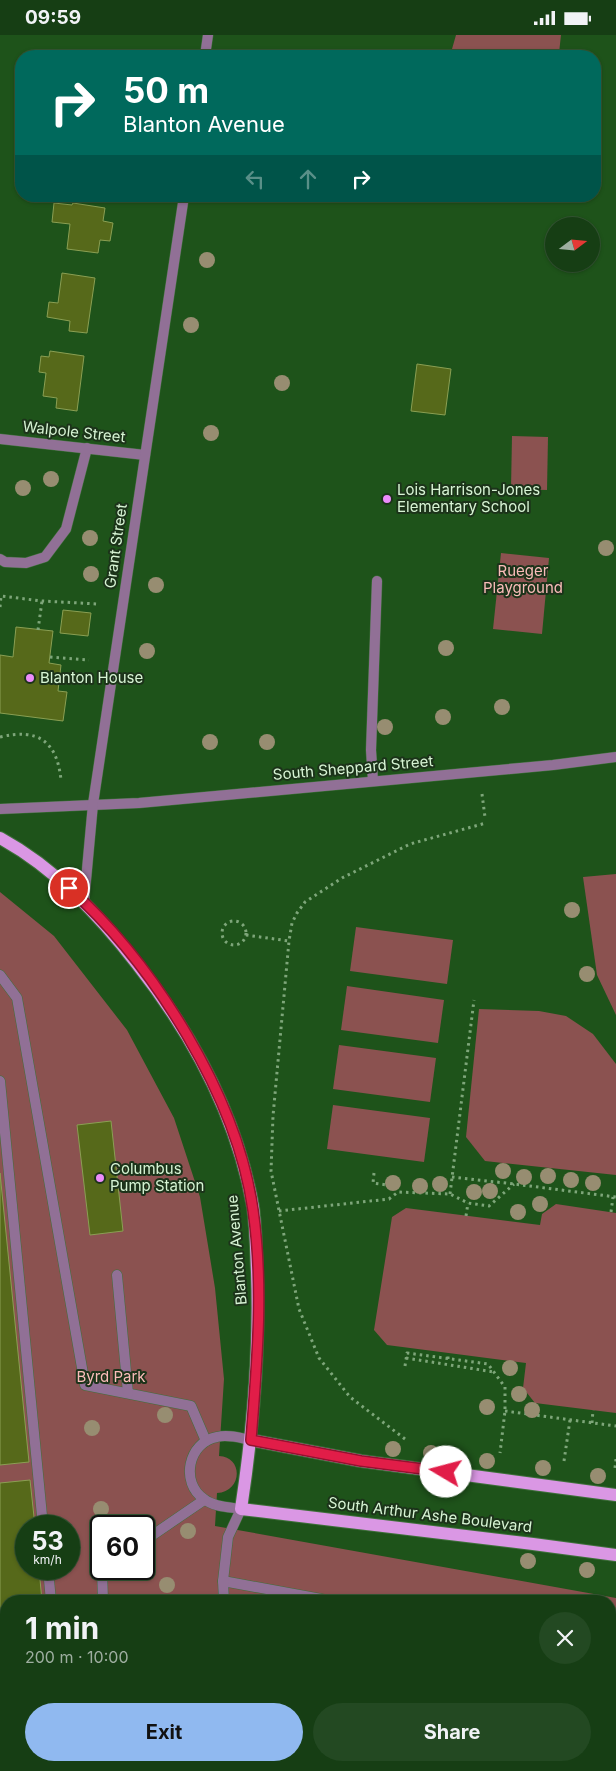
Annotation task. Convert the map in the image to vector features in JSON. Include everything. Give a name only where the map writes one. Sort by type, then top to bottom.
[{"type":"main road","name":"Blanton Avenue","points":[[0,838],[39,862],[84,902],[118,939],[174,1013],[189,1038],[208,1075],[234,1137],[251,1199],[256,1238],[259,1329],[251,1440],[241,1509]]},
{"type":"main road","points":[[251,1440],[361,1461],[616,1495]]},
{"type":"main road","name":"South Arthur Ashe Boulevard","points":[[241,1509],[475,1536],[616,1555]]},
{"type":"street","points":[[206,50],[208,35]]},
{"type":"street","name":"Grant Street","points":[[84,902],[93,804],[183,202]]},
{"type":"street","name":"Walpole Street","points":[[0,439],[145,455]]},
{"type":"street","points":[[0,559],[5,562],[26,563],[45,557],[66,529],[87,448]]},
{"type":"street","points":[[373,781],[371,750],[377,581]]},
{"type":"street","name":"South Sheppard Street","points":[[93,804],[139,803],[616,757]]},
{"type":"street","points":[[0,809],[93,804]]},
{"type":"street","points":[[0,975],[17,998],[85,1385],[191,1406],[206,1441]]},
{"type":"street","points":[[0,1081],[42,1515]]},
{"type":"street","points":[[117,1275],[128,1393]]},
{"type":"street","points":[[224,1595],[223,1581],[228,1537],[241,1509],[214,1505],[204,1500],[196,1492],[191,1482],[189,1471],[191,1460],[197,1449],[206,1441],[217,1436],[251,1440]]},
{"type":"street","points":[[155,1533],[204,1500]]},
{"type":"street","points":[[49,1580],[50,1595]]},
{"type":"street","points":[[102,1580],[103,1595]]},
{"type":"street","points":[[223,1581],[299,1595]]},
{"type":"path","points":[[0,607],[1,596],[42,601],[98,604]]},
{"type":"path","points":[[38,630],[42,601]]},
{"type":"path","points":[[50,657],[89,660]]},
{"type":"path","points":[[0,737],[13,734],[31,734],[43,741],[53,750],[60,763],[62,780]]},
{"type":"path","points":[[482,793],[485,817]]},
{"type":"path","points":[[405,1439],[350,1397],[319,1357],[300,1309],[271,1171],[288,941],[292,923],[305,902],[342,878],[410,844],[486,823]]},
{"type":"path","points":[[236,920],[245,927],[246,935],[238,945],[230,945],[224,939],[223,928],[228,922],[236,920]]},
{"type":"path","points":[[246,935],[288,941]]},
{"type":"path","points":[[450,1194],[474,1000]]},
{"type":"path","points":[[374,1173],[373,1183],[394,1186],[398,1192]]},
{"type":"path","points":[[452,1177],[514,1183],[615,1197],[611,1212]]},
{"type":"path","points":[[279,1211],[389,1199],[398,1192],[450,1194],[468,1203],[489,1206],[514,1183]]},
{"type":"path","points":[[466,1216],[468,1203]]},
{"type":"path","points":[[404,1366],[407,1353],[488,1364],[505,1387],[505,1411],[500,1453]]},
{"type":"path","points":[[448,1353],[448,1359]]},
{"type":"path","points":[[406,1358],[494,1372]]},
{"type":"path","points":[[592,1423],[594,1410]]},
{"type":"path","points":[[505,1411],[616,1426]]},
{"type":"path","points":[[564,1461],[570,1420]]},
{"type":"path","points":[[614,1469],[616,1459]]},
{"type":"green space","points":[[456,35],[561,35],[559,50],[452,50]]},
{"type":"green space","points":[[512,436],[548,437],[547,490],[511,489]]},
{"type":"green space","name":"Rueger Playground","points":[[501,553],[549,558],[542,634],[493,629]]},
{"type":"green space","points":[[616,874],[616,1015],[597,975],[583,877]]},
{"type":"green space","name":"Byrd Park","points":[[0,892],[54,936],[127,1030],[174,1118],[200,1197],[215,1288],[224,1379],[219,1456],[233,1462],[237,1475],[231,1487],[217,1493],[215,1526],[599,1595],[0,1595]]},
{"type":"green space","points":[[356,927],[453,940],[447,984],[350,971]]},
{"type":"green space","points":[[347,986],[444,1000],[438,1043],[341,1030]]},
{"type":"green space","points":[[479,1009],[539,1011],[566,1016],[593,1034],[616,1064],[616,1175],[485,1161],[466,1137]]},
{"type":"green space","points":[[339,1045],[436,1058],[430,1102],[333,1089]]},
{"type":"green space","points":[[333,1105],[430,1118],[424,1162],[327,1149]]},
{"type":"green space","points":[[556,1204],[616,1213],[616,1413],[535,1403],[523,1388],[526,1363],[387,1345],[374,1330],[392,1217],[406,1208],[540,1225],[542,1214]]},
{"type":"building","points":[[54,203],[72,205],[73,203],[105,208],[103,221],[113,223],[110,241],[100,240],[98,253],[67,249],[70,224],[52,222]]},
{"type":"building","points":[[62,273],[95,278],[87,333],[69,331],[70,321],[47,317],[49,302],[58,303]]},
{"type":"building","points":[[50,351],[84,356],[77,411],[56,408],[57,398],[43,396],[46,373],[39,372],[41,356],[49,357]]},
{"type":"building","points":[[417,364],[451,369],[445,415],[411,411]]},
{"type":"building","points":[[63,610],[91,613],[88,636],[60,633]]},
{"type":"building","name":"Blanton House","points":[[16,627],[53,631],[49,663],[61,665],[58,691],[67,692],[63,721],[0,713],[0,655],[13,657]]},
{"type":"building","name":"Columbus Pump Station","points":[[111,1121],[123,1231],[90,1235],[77,1125]]},
{"type":"building","points":[[0,1173],[29,1462],[0,1465]]},
{"type":"building","points":[[30,1480],[34,1515],[15,1515],[15,1580],[40,1580],[41,1595],[0,1595],[0,1483]]},
{"type":"place","name":"Lois Harrison-Jones Elementary School","points":[[387,499]]},
{"type":"place","name":"Blanton House","points":[[30,678]]},
{"type":"place","name":"Columbus Pump Station","points":[[100,1178]]},
{"type":"route","points":[[69,888],[118,939],[174,1013],[189,1038],[223,1107],[242,1161],[253,1207],[259,1329],[251,1440],[361,1461],[446,1472]]}]
